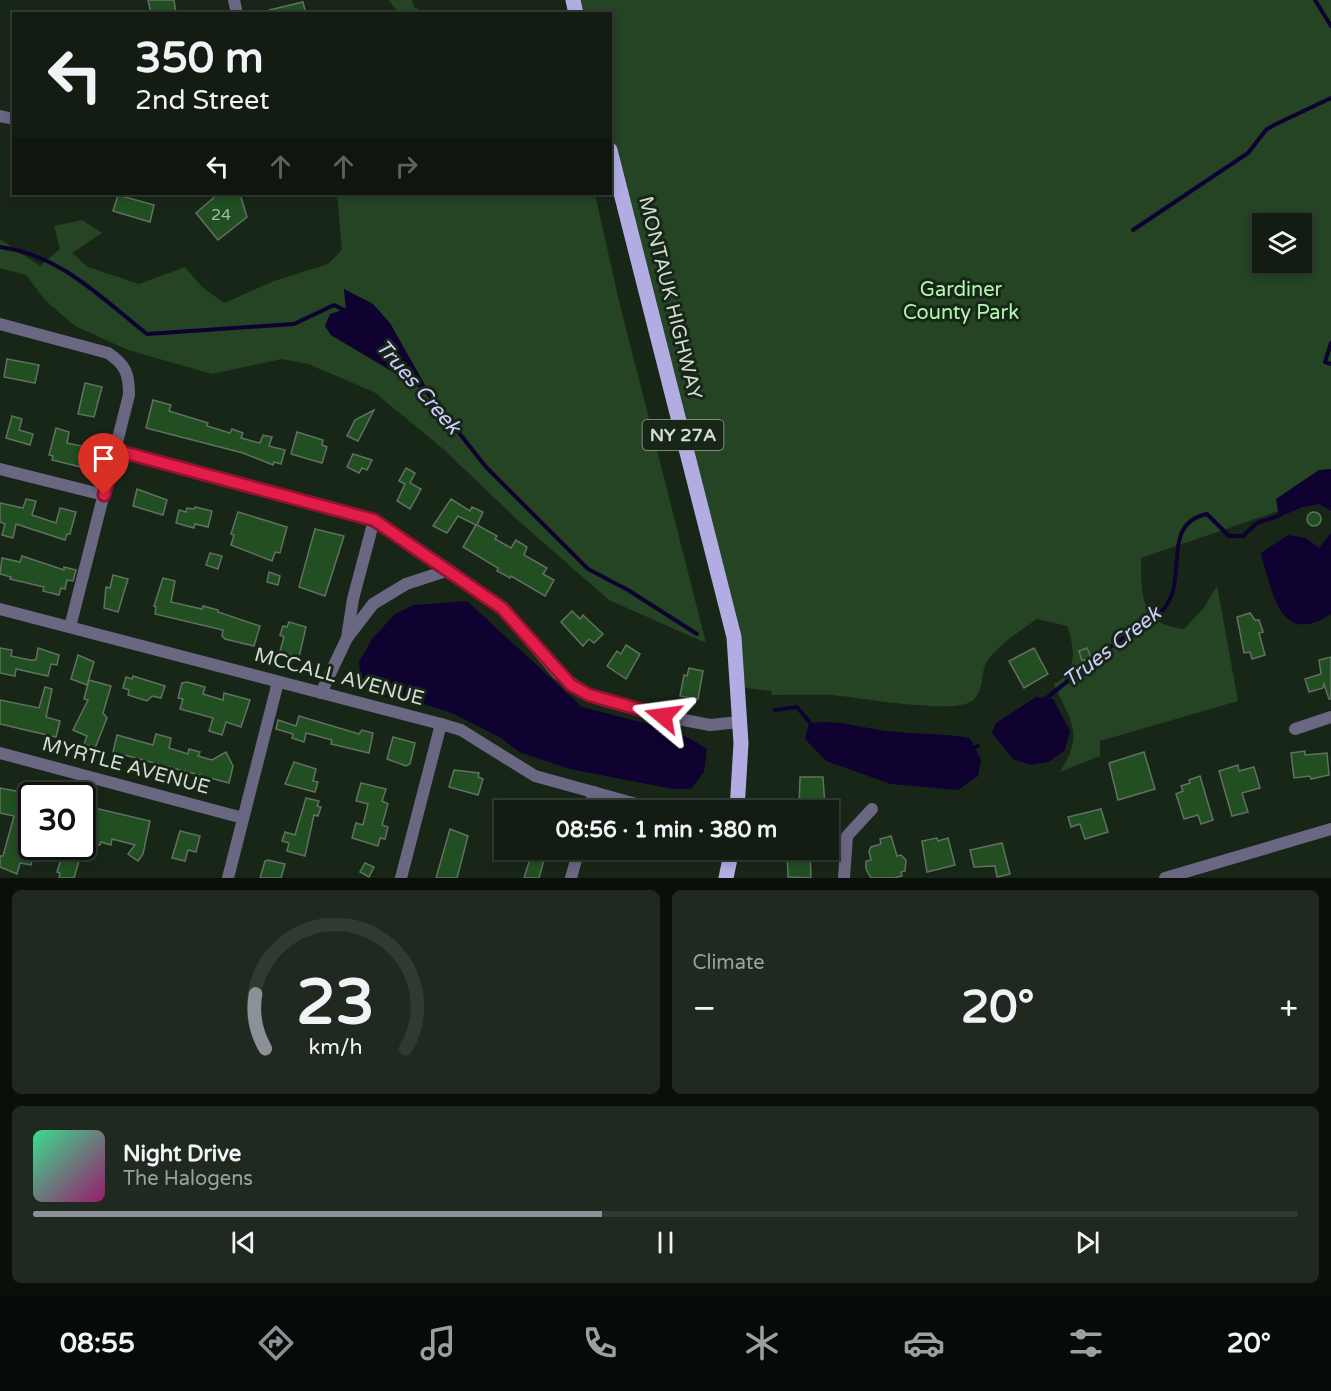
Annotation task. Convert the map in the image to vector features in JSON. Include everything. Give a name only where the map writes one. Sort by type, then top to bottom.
[{"type":"main road","name":"MONTAUK HIGHWAY","points":[[612,158],[734,637],[740,722],[737,800]]},
{"type":"main road","points":[[726,878],[730,860]]},
{"type":"street","points":[[0,324],[108,353],[123,363],[129,376],[129,395],[70,627]]},
{"type":"street","points":[[115,450],[374,520],[502,608],[558,674],[589,695],[663,716],[710,725],[740,722]]},
{"type":"street","points":[[0,468],[104,495]]},
{"type":"street","points":[[347,638],[354,598],[374,520]]},
{"type":"street","points":[[321,693],[347,638],[373,604],[406,584],[449,570]]},
{"type":"street","name":"MCCALL AVENUE","points":[[0,609],[461,730],[535,776],[622,800]]},
{"type":"street","points":[[228,878],[278,682]]},
{"type":"street","points":[[1295,729],[1331,717]]},
{"type":"street","points":[[401,878],[441,724]]},
{"type":"street","name":"MYRTLE AVENUE","points":[[0,753],[243,818]]},
{"type":"street","points":[[592,800],[594,792]]},
{"type":"street","points":[[844,878],[847,836],[872,809]]},
{"type":"street","points":[[1165,878],[1193,874],[1331,829]]},
{"type":"street","points":[[571,878],[576,860]]},
{"type":"green space","points":[[389,0],[412,0],[414,7],[424,12],[397,12]]},
{"type":"green space","name":"Gardiner County Park","points":[[573,0],[1331,0],[1331,493],[1141,558],[1143,596],[1146,606],[1151,615],[1170,626],[1184,629],[1203,609],[1217,586],[1238,701],[1100,741],[1100,756],[1060,772],[1068,759],[1073,737],[1070,718],[1054,684],[1062,679],[1071,666],[1072,643],[1067,626],[1037,619],[993,654],[985,665],[981,686],[976,697],[962,705],[926,706],[831,695],[772,695],[771,691],[738,687],[612,154],[612,12],[576,12]]},
{"type":"green space","points":[[337,195],[595,195],[619,301],[706,643],[609,600],[522,524],[442,448],[374,392],[308,364],[282,359],[212,374],[128,350],[75,326],[45,300],[26,275],[0,268],[0,239],[40,266],[60,249],[54,226],[82,220],[102,233],[72,253],[88,267],[139,284],[185,267],[202,287],[224,303],[274,281],[328,264],[342,250]],"holes":[[[344,289],[390,324],[429,393],[331,335],[325,326],[346,309]]]},
{"type":"shaded area","points":[[344,289],[373,304],[390,323],[430,394],[331,335],[325,326],[330,314],[346,309]]},
{"type":"shaded area","points":[[1331,469],[1331,511],[1319,504],[1303,507],[1279,517],[1276,499],[1319,470]]},
{"type":"shaded area","points":[[1331,533],[1331,614],[1308,624],[1291,621],[1284,616],[1274,597],[1261,553],[1288,535],[1306,538],[1319,548]]},
{"type":"shaded area","points":[[467,601],[582,707],[660,727],[691,739],[707,749],[704,772],[691,789],[673,789],[570,769],[519,752],[501,738],[454,714],[412,700],[383,697],[361,680],[359,662],[372,639],[395,614],[414,605]]},
{"type":"shaded area","points":[[1036,697],[1053,699],[1070,731],[1065,750],[1049,762],[1031,765],[1013,759],[992,733],[996,723]]},
{"type":"shaded area","points":[[823,722],[891,732],[970,738],[981,760],[978,776],[958,790],[891,784],[826,761],[805,739],[809,723]]},
{"type":"building","points":[[148,0],[174,0],[176,12],[151,12]]},
{"type":"building","points":[[303,2],[306,12],[269,12],[269,10]]},
{"type":"building","points":[[118,195],[154,205],[150,222],[113,211]]},
{"type":"building","points":[[217,195],[240,195],[247,217],[218,240],[196,213]]},
{"type":"building","points":[[7,359],[39,365],[35,383],[4,377]]},
{"type":"building","points":[[85,383],[102,387],[94,417],[78,414]]},
{"type":"building","points":[[153,400],[171,405],[169,411],[208,423],[207,426],[230,433],[232,429],[243,433],[241,438],[260,443],[263,435],[272,437],[269,446],[285,450],[281,464],[274,462],[273,465],[243,453],[146,428]]},
{"type":"building","points":[[374,410],[358,441],[347,436],[355,420]]},
{"type":"building","points":[[12,416],[22,419],[19,430],[33,434],[30,445],[6,438]]},
{"type":"building","points":[[56,428],[69,432],[67,443],[86,447],[81,467],[52,460],[53,456],[49,455]]},
{"type":"building","points":[[297,432],[323,440],[322,445],[327,447],[322,463],[291,454]]},
{"type":"building","points":[[353,454],[372,460],[367,470],[362,468],[359,473],[347,467]]},
{"type":"building","points":[[406,468],[415,473],[410,483],[421,489],[410,509],[397,501],[405,484],[399,481]]},
{"type":"building","points":[[137,489],[167,500],[163,515],[133,506]]},
{"type":"building","points":[[26,499],[36,501],[32,515],[56,523],[60,508],[76,512],[70,534],[67,534],[65,540],[16,524],[13,538],[2,535],[5,524],[0,522],[0,503],[23,508]]},
{"type":"building","points":[[451,499],[470,511],[472,507],[483,512],[477,525],[497,536],[495,539],[511,548],[516,540],[527,547],[524,555],[547,568],[543,574],[554,580],[545,596],[511,576],[510,578],[497,571],[498,568],[463,547],[476,525],[458,516],[447,533],[433,526]]},
{"type":"building","points":[[195,507],[212,511],[208,527],[195,524],[194,528],[176,523],[179,510],[186,512],[187,508],[194,509]]},
{"type":"building","points":[[238,512],[287,527],[280,553],[275,552],[272,561],[231,545],[234,535],[231,534]]},
{"type":"building","points":[[1314,512],[1319,514],[1321,519],[1319,524],[1314,526],[1309,524],[1307,519],[1309,514]]},
{"type":"building","points":[[315,529],[344,536],[325,596],[299,587]]},
{"type":"building","points":[[210,553],[222,556],[218,569],[206,565]]},
{"type":"building","points":[[22,556],[64,570],[64,567],[76,570],[73,581],[67,580],[65,589],[61,588],[59,595],[43,591],[44,587],[10,579],[11,577],[0,574],[2,558],[20,562]]},
{"type":"building","points":[[269,572],[280,576],[278,585],[267,582]]},
{"type":"building","points":[[113,575],[128,579],[118,612],[104,608],[106,587],[110,588]]},
{"type":"building","points":[[163,578],[175,581],[171,602],[218,610],[218,612],[260,626],[254,646],[225,639],[222,636],[223,630],[155,614],[156,607],[154,606]]},
{"type":"building","points":[[572,611],[580,619],[583,615],[603,634],[594,643],[589,639],[583,646],[561,622]]},
{"type":"building","points":[[1250,613],[1255,620],[1259,620],[1263,632],[1259,633],[1265,655],[1252,659],[1250,652],[1244,653],[1237,617]]},
{"type":"building","points":[[289,622],[306,627],[299,657],[280,651],[284,637],[280,635],[283,626],[287,627]]},
{"type":"building","points":[[626,645],[640,654],[626,679],[607,666],[617,651],[621,654]]},
{"type":"building","points":[[0,648],[12,650],[11,656],[36,660],[38,648],[59,655],[57,665],[51,664],[48,676],[16,669],[15,676],[0,673]]},
{"type":"building","points":[[1034,648],[1048,674],[1024,688],[1009,661]]},
{"type":"building","points":[[1087,648],[1091,657],[1082,661],[1079,651]]},
{"type":"building","points":[[78,655],[94,662],[87,685],[71,679]]},
{"type":"building","points":[[1331,657],[1331,699],[1329,699],[1324,684],[1323,688],[1309,692],[1305,679],[1321,674],[1319,660]]},
{"type":"building","points":[[689,668],[703,671],[698,699],[680,696],[684,675],[687,676]]},
{"type":"building","points":[[133,676],[165,686],[161,698],[152,696],[147,701],[128,695],[129,690],[123,688],[126,677],[132,679]]},
{"type":"building","points":[[89,680],[111,686],[103,713],[107,718],[95,748],[84,744],[87,736],[73,730],[88,700],[84,699]]},
{"type":"building","points":[[187,682],[205,687],[203,694],[223,700],[224,693],[250,700],[241,727],[226,722],[222,735],[209,731],[213,718],[180,709],[183,699],[178,698],[182,683]]},
{"type":"building","points":[[45,687],[52,689],[46,717],[60,721],[56,737],[0,724],[0,700],[39,708]]},
{"type":"building","points":[[299,716],[359,734],[362,730],[373,733],[369,753],[331,744],[332,740],[306,733],[304,742],[292,738],[293,734],[276,729],[278,720],[296,726]]},
{"type":"building","points":[[156,734],[171,738],[169,748],[188,754],[189,749],[200,752],[198,756],[212,760],[226,752],[233,766],[229,783],[113,752],[117,735],[153,745]]},
{"type":"building","points":[[393,737],[415,743],[410,764],[406,766],[387,759]]},
{"type":"building","points":[[1305,751],[1305,755],[1327,753],[1329,775],[1311,779],[1310,776],[1294,778],[1291,753]]},
{"type":"building","points":[[1144,752],[1155,789],[1118,800],[1109,763]]},
{"type":"building","points":[[294,762],[316,769],[313,781],[318,782],[315,792],[285,784]]},
{"type":"building","points":[[1238,765],[1239,771],[1254,767],[1260,788],[1242,793],[1248,812],[1232,816],[1219,771]]},
{"type":"building","points":[[454,770],[479,773],[478,777],[483,779],[478,795],[449,787]]},
{"type":"building","points":[[1200,776],[1213,820],[1201,824],[1198,815],[1184,819],[1176,794],[1183,791],[1181,786],[1190,783],[1189,780]]},
{"type":"building","points":[[800,777],[823,777],[825,800],[799,800]]},
{"type":"building","points":[[361,783],[386,789],[382,801],[388,804],[382,825],[388,827],[385,839],[380,838],[378,846],[352,838],[356,823],[363,825],[368,804],[356,801]]},
{"type":"building","points":[[0,788],[18,791],[18,860],[32,860],[31,865],[20,863],[17,874],[0,867],[0,856],[3,856],[14,816],[0,813]]},
{"type":"building","points":[[306,798],[319,801],[317,806],[321,807],[318,816],[314,815],[305,856],[287,851],[289,843],[282,841],[285,832],[295,835]]},
{"type":"building","points":[[96,808],[150,821],[143,854],[138,861],[128,854],[135,845],[112,839],[111,845],[101,842],[100,845],[96,844]]},
{"type":"building","points":[[1101,809],[1108,832],[1085,839],[1080,824],[1071,827],[1068,817]]},
{"type":"building","points":[[450,829],[468,836],[457,878],[436,878]]},
{"type":"building","points":[[180,831],[200,836],[196,852],[188,850],[185,861],[172,858]]},
{"type":"building","points":[[891,836],[897,856],[901,855],[906,860],[905,871],[901,872],[902,876],[894,878],[871,878],[866,869],[866,861],[871,860],[869,851],[871,847],[881,844],[880,839]]},
{"type":"building","points":[[937,838],[938,841],[948,838],[955,865],[927,872],[922,841]]},
{"type":"building","points":[[1002,843],[1010,874],[997,877],[995,866],[974,867],[970,850]]},
{"type":"building","points":[[61,860],[79,861],[74,878],[59,878],[60,873],[57,872]]},
{"type":"building","points":[[530,860],[544,860],[539,878],[524,878]]},
{"type":"building","points":[[787,860],[810,860],[811,878],[788,877]]},
{"type":"building","points":[[265,861],[285,864],[281,878],[260,878]]},
{"type":"building","points":[[365,863],[374,867],[369,877],[360,872]]},
{"type":"waterway","points":[[1315,0],[1331,26]]},
{"type":"waterway","points":[[1133,230],[1248,153],[1266,130],[1331,98]]},
{"type":"waterway","name":"Trues Creek","points":[[0,247],[22,252],[61,268],[96,292],[147,334],[294,324],[334,305],[350,313]]},
{"type":"waterway","points":[[1331,343],[1325,362],[1331,364]]},
{"type":"waterway","name":"Trues Creek","points":[[426,391],[486,467],[588,569],[628,590],[697,634]]},
{"type":"waterway","name":"Trues Creek","points":[[1044,700],[1113,645],[1160,613],[1166,606],[1174,587],[1180,537],[1185,527],[1194,519],[1207,514],[1229,536],[1243,536],[1257,523],[1281,515]]},
{"type":"waterway","name":"Trues Creek","points":[[775,710],[797,707],[811,724]]},
{"type":"waterway","name":"Trues Creek","points":[[970,750],[978,746]]},
{"type":"route","points":[[104,495],[115,450],[374,520],[502,608],[558,674],[571,685],[589,695],[663,716]]}]
